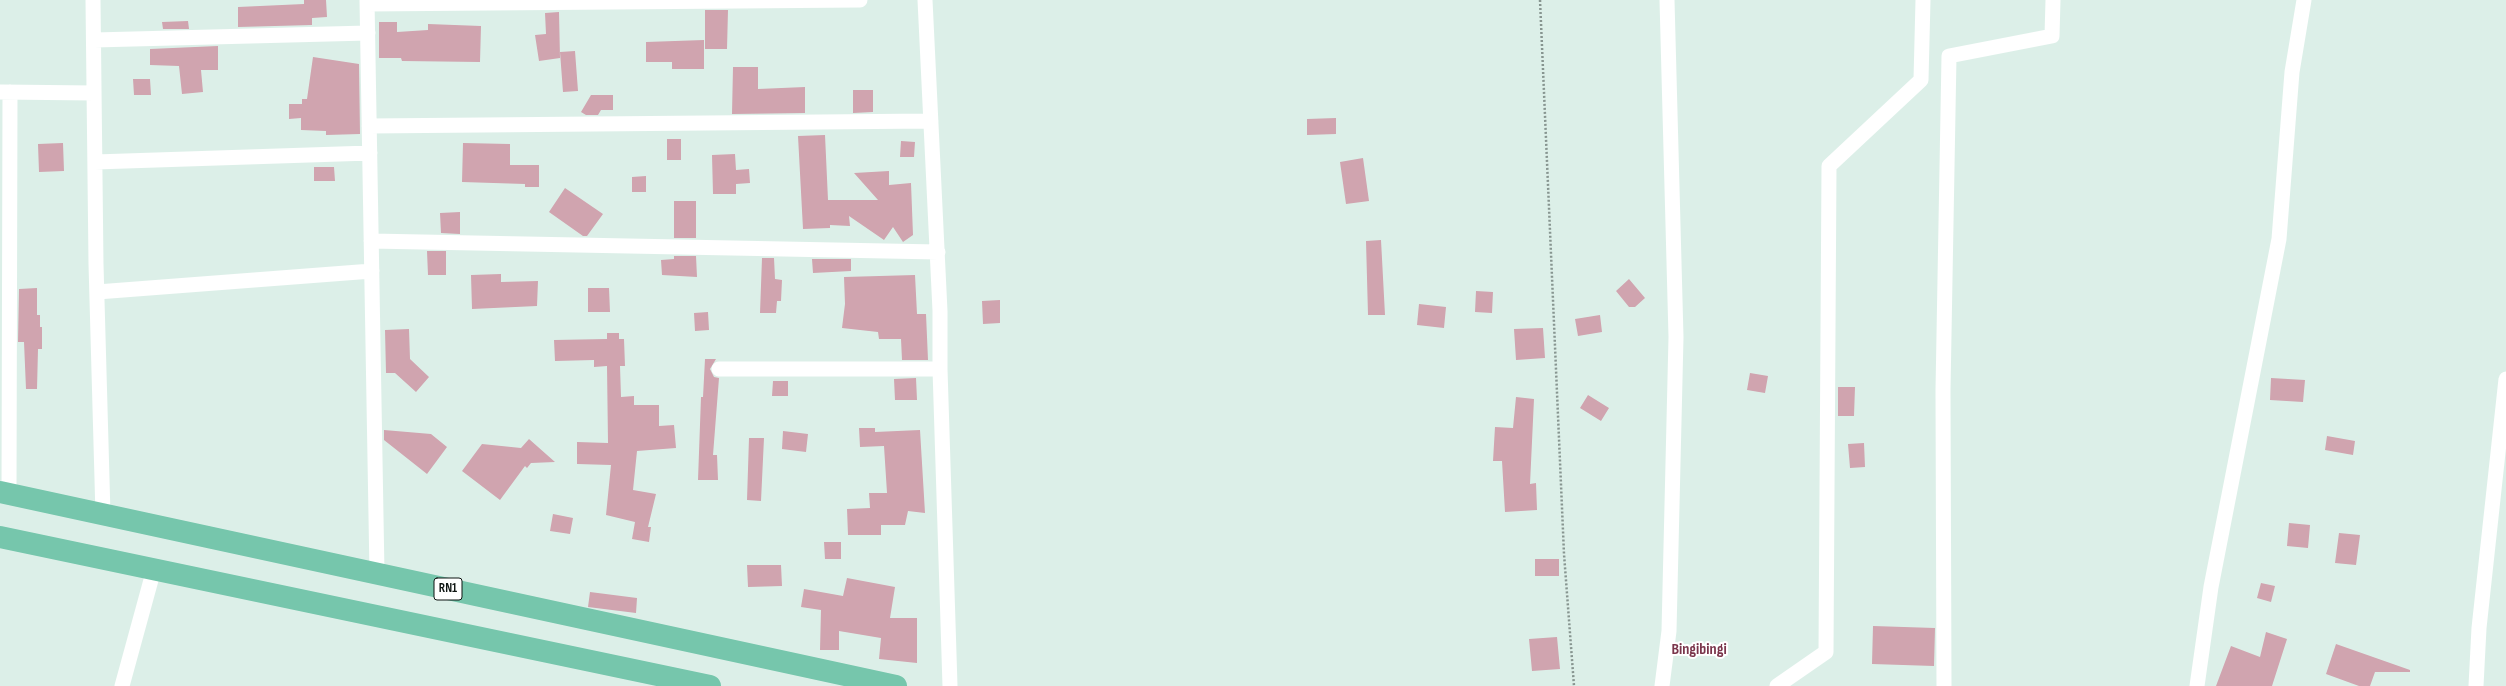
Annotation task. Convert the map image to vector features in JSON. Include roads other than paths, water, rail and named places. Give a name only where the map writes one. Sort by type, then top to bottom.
[{"type":"highway","name":"RN1","points":[[4,493],[896,686]]},
{"type":"highway","points":[[0,537],[710,686]]},
{"type":"street","points":[[93,0],[97,292],[103,515]]},
{"type":"street","points":[[377,573],[367,2],[860,0]]},
{"type":"street","points":[[925,0],[938,252],[940,369],[950,686]]},
{"type":"street","points":[[1662,686],[1669,631],[1676,337],[1667,0]]},
{"type":"street","points":[[1777,686],[1826,652],[1829,166],[1921,80],[1923,0]]},
{"type":"street","points":[[1944,686],[1943,390],[1949,56],[2052,36],[2053,0]]},
{"type":"street","points":[[2197,686],[2211,587],[2279,239],[2292,72],[2304,0]]},
{"type":"street","points":[[94,40],[368,33]]},
{"type":"street","points":[[4,493],[5,92],[94,93]]},
{"type":"street","points":[[369,126],[931,121]]},
{"type":"street","points":[[95,162],[370,153]]},
{"type":"street","points":[[371,241],[938,252]]},
{"type":"street","points":[[97,292],[372,271]]},
{"type":"street","points":[[719,369],[940,369]]},
{"type":"street","points":[[2476,686],[2479,628],[2506,379]]},
{"type":"street","points":[[122,686],[154,569]]},
{"type":"district","name":"Bingibingi","points":[[1699,650]]}]
